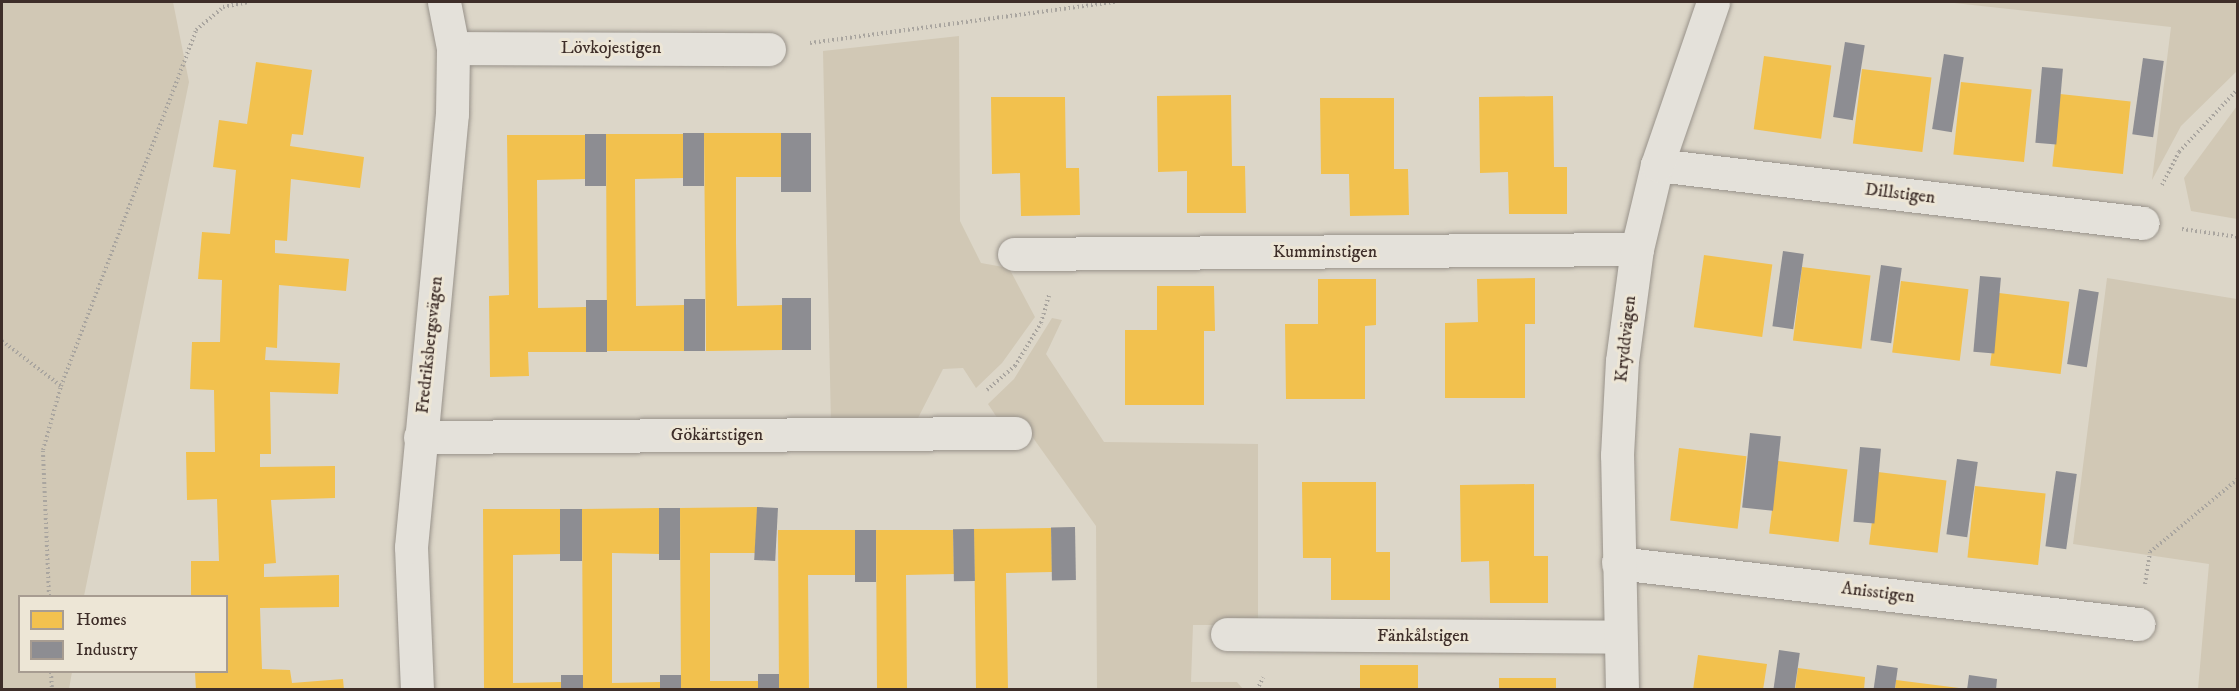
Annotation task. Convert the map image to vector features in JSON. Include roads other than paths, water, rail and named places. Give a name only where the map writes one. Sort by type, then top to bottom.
[{"type":"street","name":"Fredriksbergsvägen","points":[[417,690],[411,547],[420,437],[443,226],[453,48],[444,2]]},
{"type":"street","name":"Kryddvägen","points":[[1622,690],[1618,563],[1621,372],[1637,249],[1657,165],[1713,2]]},
{"type":"street","name":"Lövkojestigen","points":[[453,48],[769,49]]},
{"type":"street","name":"Dillstigen","points":[[1657,165],[2143,223]]},
{"type":"street","name":"Kumminstigen","points":[[1014,254],[1637,249]]},
{"type":"street","name":"Gökärtstigen","points":[[420,437],[1015,433]]},
{"type":"street","name":"Anisstigen","points":[[1618,563],[2138,624]]},
{"type":"street","name":"Fänkålstigen","points":[[1227,634],[1619,637]]}]
